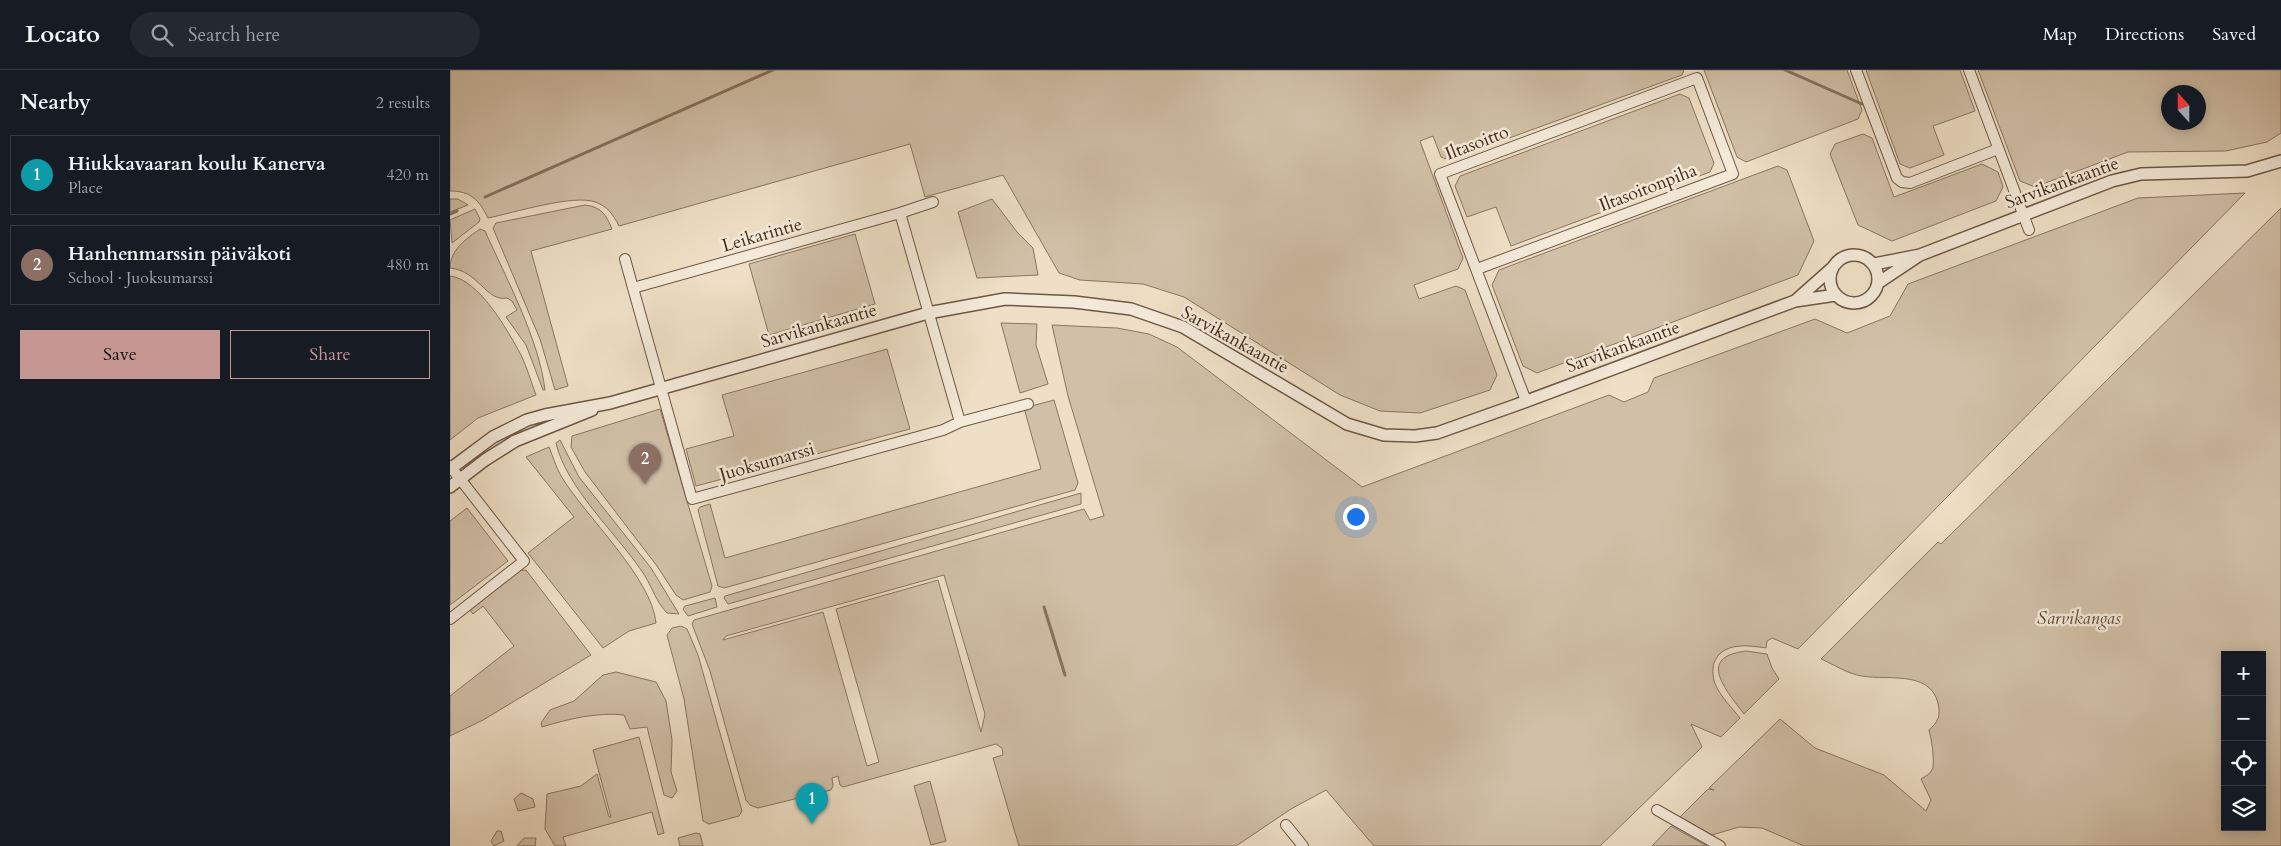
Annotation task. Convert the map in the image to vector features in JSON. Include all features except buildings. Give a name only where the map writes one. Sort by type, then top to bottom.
[{"type":"street","points":[[1856,70],[1897,178],[1902,182],[1910,183],[1998,149]]},
{"type":"street","points":[[1969,70],[2029,230]]},
{"type":"street","name":"Iltasoitonpiha","points":[[1477,269],[1733,174],[1697,78]]},
{"type":"street","name":"Iltasoitto","points":[[1526,401],[1440,174],[1697,78]]},
{"type":"street","name":"Sarvikankaantie","points":[[1795,301],[1832,269],[1836,262],[1851,254],[1868,258],[1874,264],[1920,255],[2112,181],[2141,174],[2247,171],[2281,162]]},
{"type":"street","name":"Leikarintie","points":[[633,288],[933,202]]},
{"type":"street","points":[[900,213],[960,422]]},
{"type":"street","name":"Sarvikankaantie","points":[[450,487],[485,460],[515,441],[610,403],[928,313],[1004,299],[1074,302],[1131,309],[1183,327],[1333,417],[1354,426],[1384,435],[1415,436],[1438,433],[1795,301],[1836,294],[1843,300],[1851,303],[1860,302],[1869,298],[1875,291],[1878,283],[1920,255]]},
{"type":"street","points":[[624,260],[661,389]]},
{"type":"street","points":[[1874,264],[1877,270],[1878,283]]},
{"type":"street","points":[[1832,269],[1830,282],[1836,294]]},
{"type":"street","name":"Juoksumarssi","points":[[661,389],[692,500],[943,430],[960,422],[1028,404]]},
{"type":"street","name":"Sarvikankaantie","points":[[450,468],[494,437],[527,420],[565,410],[610,403]]},
{"type":"street","points":[[450,468],[524,561],[450,619]]},
{"type":"street","points":[[1656,810],[1720,846]]},
{"type":"street","points":[[1286,825],[1303,846]]},
{"type":"green space","points":[[450,70],[1684,70],[1682,75],[1449,160],[1441,157],[1433,136],[1420,141],[1463,258],[1458,269],[1414,285],[1419,299],[1456,286],[1465,290],[1497,375],[1490,390],[1420,413],[1380,411],[1340,395],[1184,297],[1143,284],[1080,280],[1059,273],[1003,175],[925,197],[910,144],[619,226],[606,208],[595,202],[585,200],[558,202],[488,218],[474,198],[464,193],[450,191]]},
{"type":"green space","points":[[1704,70],[1847,70],[1862,110],[1858,119],[1746,162],[1737,157]]},
{"type":"green space","points":[[1866,70],[1960,70],[1975,111],[1933,126],[1944,155],[1910,168],[1900,164]]},
{"type":"green space","points":[[1978,70],[2281,70],[2281,133],[2267,142],[2226,151],[2128,152],[2035,187],[2020,181]]},
{"type":"green space","points":[[1680,94],[1689,98],[1714,163],[1710,172],[1511,246],[1496,207],[1467,217],[1455,186],[1460,176]]},
{"type":"green space","points":[[1863,134],[1872,138],[1894,197],[1982,164],[1998,172],[2003,187],[1996,201],[1892,241],[1858,225],[1830,154],[1835,144]]},
{"type":"green space","points":[[1778,166],[1787,170],[1814,241],[1798,275],[1537,373],[1523,366],[1492,285],[1499,270]]},
{"type":"green space","points":[[2245,193],[1798,649],[1772,638],[1767,641],[1766,648],[1736,646],[1723,651],[1718,656],[1713,669],[1715,684],[1724,699],[1740,718],[1721,737],[1691,724],[1702,747],[1600,846],[1374,846],[1326,790],[1291,809],[1236,846],[1019,846],[993,758],[1003,755],[1002,748],[996,744],[843,787],[840,785],[838,776],[832,778],[833,786],[831,790],[758,808],[750,805],[746,800],[710,671],[692,624],[694,620],[1084,509],[1090,520],[1104,516],[1068,396],[1052,325],[1117,328],[1149,334],[1177,347],[1362,487],[1609,395],[1624,402],[1648,392],[1654,378],[1815,319],[1847,333],[1890,316],[1908,284],[2138,198]],"holes":[[[944,575],[985,714],[981,732],[938,580],[836,609],[879,762],[867,766],[823,612],[723,640],[726,636]]]},
{"type":"green space","points":[[450,199],[458,199],[468,205],[450,212]]},
{"type":"green space","points":[[992,199],[1017,232],[1033,248],[1038,275],[977,278],[958,212]]},
{"type":"green space","points":[[585,205],[595,207],[602,212],[608,219],[612,229],[531,251],[568,386],[555,390],[540,339],[493,228],[496,223]]},
{"type":"green space","name":"Sarvikangas","points":[[2281,208],[2281,846],[1804,846],[1762,828],[1739,827],[1712,835],[1680,817],[1708,789],[1714,790],[1709,788],[1780,719],[1815,748],[1884,775],[1926,811],[1931,800],[1921,779],[1929,774],[1933,768],[1929,730],[1937,721],[1939,715],[1938,703],[1933,692],[1925,685],[1915,681],[1904,678],[1857,675],[1821,659],[1938,542],[1941,544]]},
{"type":"green space","points":[[475,209],[480,219],[479,222],[452,243],[450,220]]},
{"type":"green space","points":[[480,229],[485,231],[521,309],[542,370],[545,390],[543,390],[526,345],[506,317],[517,310],[512,301],[493,295],[468,275],[460,270],[450,268],[456,250]]},
{"type":"green space","points":[[855,234],[875,304],[769,335],[749,264]]},
{"type":"green space","points":[[450,276],[461,279],[472,286],[500,320],[521,355],[536,395],[478,418],[450,440]]},
{"type":"green space","points":[[1001,323],[1037,324],[1036,345],[1048,384],[1020,393]]},
{"type":"green space","points":[[887,349],[910,429],[696,486],[686,449],[734,436],[722,395]]},
{"type":"green space","points":[[1054,400],[1078,483],[1075,490],[724,588],[718,586],[698,510],[700,507],[710,504],[725,558],[1041,469],[1024,408]]},
{"type":"green space","points":[[660,409],[712,586],[710,592],[683,600],[676,595],[657,566],[585,472],[571,447],[572,436]]},
{"type":"green space","points":[[560,440],[579,477],[651,568],[679,614],[667,613],[656,598],[641,570],[580,492],[561,460],[556,443]]},
{"type":"green space","points":[[549,447],[561,476],[631,567],[652,605],[656,623],[629,631],[603,648],[528,553],[574,517],[526,457]]},
{"type":"green space","points":[[1081,493],[1081,504],[728,604],[724,598],[725,596]]},
{"type":"green space","points":[[467,508],[508,561],[450,605],[450,521]]},
{"type":"green space","points":[[526,570],[591,655],[483,720],[450,736],[450,696],[514,646],[483,606],[473,614],[469,609],[516,571]]},
{"type":"green space","points":[[715,598],[717,607],[688,616],[683,609],[685,606]]},
{"type":"green space","points":[[681,626],[687,629],[698,655],[742,811],[739,816],[709,824],[703,821],[684,699],[667,635],[672,628]]},
{"type":"green space","points":[[1746,651],[1767,654],[1772,668],[1779,679],[1744,714],[1724,685],[1719,667],[1722,660],[1731,654]]},
{"type":"green space","points":[[616,672],[656,682],[666,701],[672,740],[671,772],[677,791],[672,798],[664,795],[647,727],[630,729],[624,715],[603,714],[562,721],[542,727],[541,723],[550,710],[574,701],[603,675]]},
{"type":"green space","points":[[639,737],[664,833],[658,835],[652,812],[563,837],[566,846],[555,846],[545,829],[547,794],[581,786],[597,774],[609,817],[611,817],[593,750]]},
{"type":"green space","points":[[930,781],[946,841],[931,845],[914,786]]},
{"type":"green space","points":[[521,793],[533,799],[535,807],[518,811],[514,799]]},
{"type":"green space","points":[[1671,826],[1707,846],[1652,846]]},
{"type":"green space","points":[[497,831],[501,831],[504,841],[494,846],[491,841]]},
{"type":"green space","points":[[696,833],[700,834],[703,846],[680,846],[678,838]]},
{"type":"green space","points":[[524,838],[536,838],[535,846],[517,846]]},
{"type":"waterway","points":[[485,197],[773,70]]},
{"type":"waterway","points":[[1785,70],[1862,104]]},
{"type":"waterway","points":[[450,214],[457,211]]},
{"type":"waterway","points":[[1044,607],[1065,675]]},
{"type":"place","name":"Hanhenmarssin päiväkoti","points":[[645,484]]},
{"type":"place","name":"Hiukkavaaran koulu Kanerva","points":[[812,824]]}]
